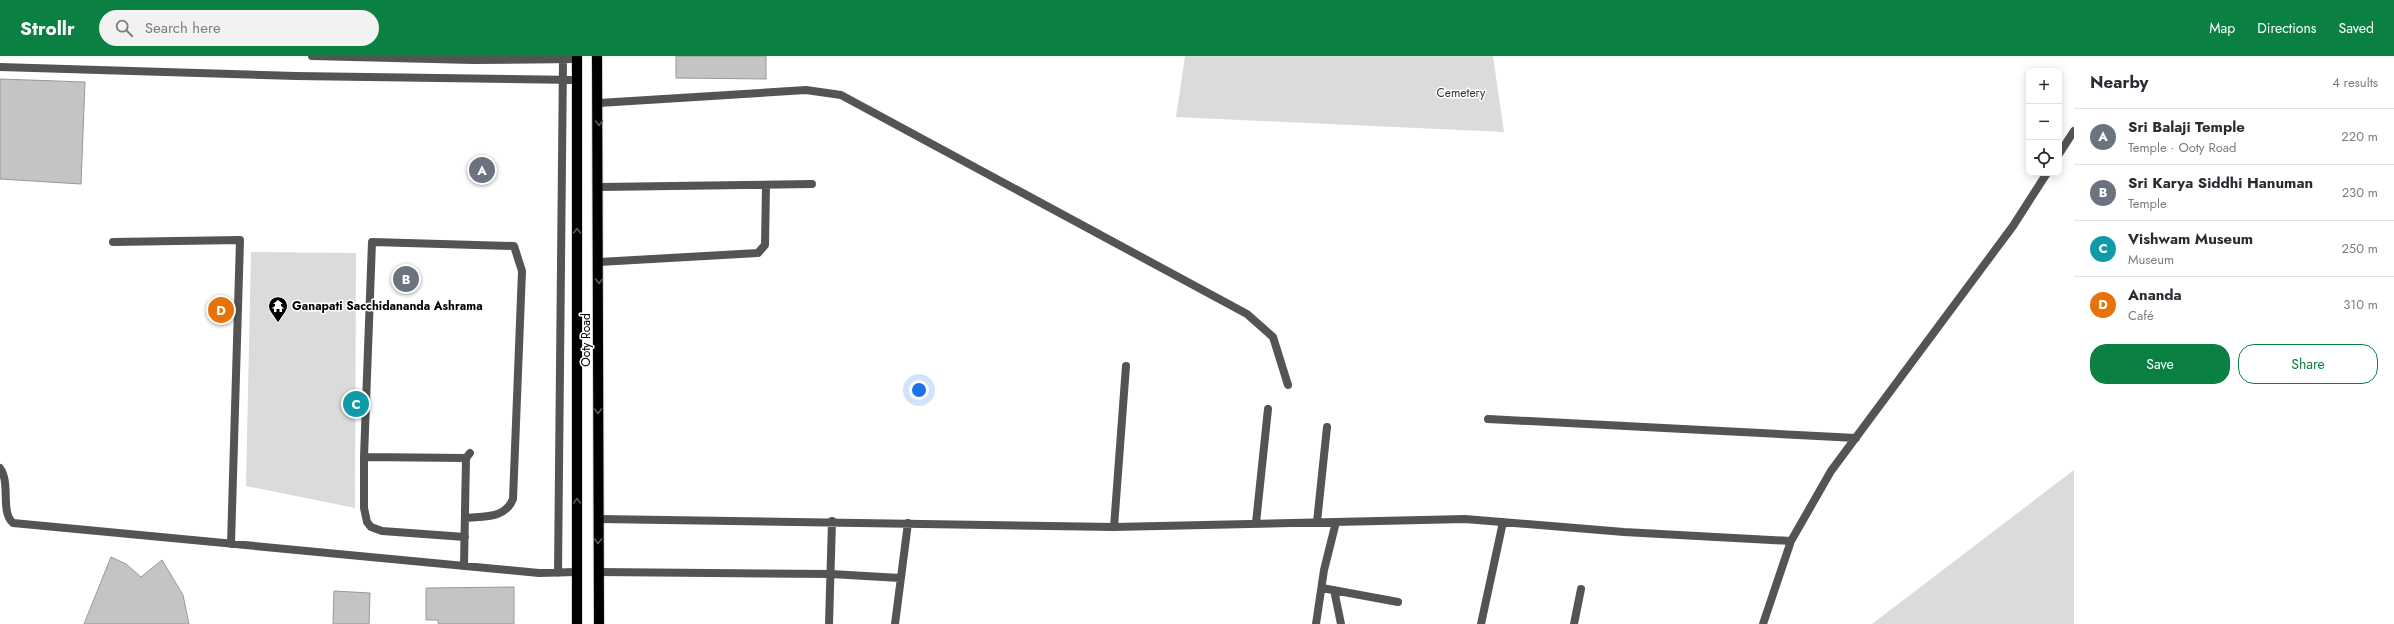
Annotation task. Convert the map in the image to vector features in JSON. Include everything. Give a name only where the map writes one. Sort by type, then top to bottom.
[{"type":"main road","name":"Ooty Road","points":[[597,56],[599,103],[598,624]]},
{"type":"main road","name":"Ooty Road","points":[[577,624],[578,57]]},
{"type":"street","points":[[312,56],[473,60],[563,59],[578,57]]},
{"type":"street","points":[[558,573],[563,59]]},
{"type":"street","points":[[0,67],[296,76],[578,80]]},
{"type":"street","points":[[599,103],[806,90],[841,95],[1247,314],[1272,337],[1288,385]]},
{"type":"street","points":[[2062,149],[2074,131]]},
{"type":"street","points":[[1763,624],[1791,541],[1831,471],[2013,226],[2045,176]]},
{"type":"street","points":[[599,187],[812,184]]},
{"type":"street","points":[[599,262],[758,253],[765,244],[766,185]]},
{"type":"street","points":[[113,242],[240,240],[231,544]]},
{"type":"street","points":[[465,518],[498,515],[505,512],[513,499],[522,271],[514,246],[372,242],[364,457],[364,508],[366,522],[371,527],[382,531],[465,537]]},
{"type":"street","points":[[1114,527],[1126,366]]},
{"type":"street","points":[[1256,523],[1268,409]]},
{"type":"street","points":[[1488,419],[1856,438]]},
{"type":"street","points":[[1317,522],[1326,427]]},
{"type":"street","points":[[364,457],[468,455],[464,566]]},
{"type":"street","points":[[0,468],[3,475],[6,512],[9,520],[14,523],[539,573],[576,572]]},
{"type":"street","points":[[598,519],[832,521],[1114,527],[1465,519],[1624,532],[1791,541]]},
{"type":"street","points":[[829,624],[832,521]]},
{"type":"street","points":[[1316,624],[1336,522]]},
{"type":"street","points":[[1481,624],[1503,522]]},
{"type":"street","points":[[895,624],[908,523]]},
{"type":"street","points":[[598,572],[831,574],[900,578]]},
{"type":"street","points":[[1322,588],[1398,602]]},
{"type":"street","points":[[1334,590],[1341,624]]},
{"type":"street","points":[[1574,624],[1581,590]]},
{"type":"green space","name":"Cemetery","points":[[1185,56],[1493,56],[1504,132],[1176,117]]},
{"type":"green space","points":[[251,252],[356,253],[355,508],[246,486]]},
{"type":"green space","points":[[2074,470],[2074,624],[1872,624]]},
{"type":"building","points":[[676,56],[766,56],[766,79],[676,78]]},
{"type":"building","points":[[0,79],[85,82],[81,184],[0,179]]},
{"type":"building","points":[[111,557],[126,564],[141,577],[162,560],[183,595],[189,624],[84,624]]},
{"type":"building","points":[[514,587],[514,624],[440,624],[438,623],[438,620],[426,620],[426,588]]},
{"type":"building","points":[[334,591],[370,593],[369,624],[333,624]]},
{"type":"place","name":"Sri Balaji Temple","points":[[482,170]]},
{"type":"place","name":"Sri Karya Siddhi Hanuman","points":[[406,279]]},
{"type":"place","name":"Ananda","points":[[221,310]]},
{"type":"place","name":"Ganapati Sacchidananda Ashrama","points":[[278,323]]},
{"type":"place","name":"Vishwam Museum","points":[[356,404]]}]
